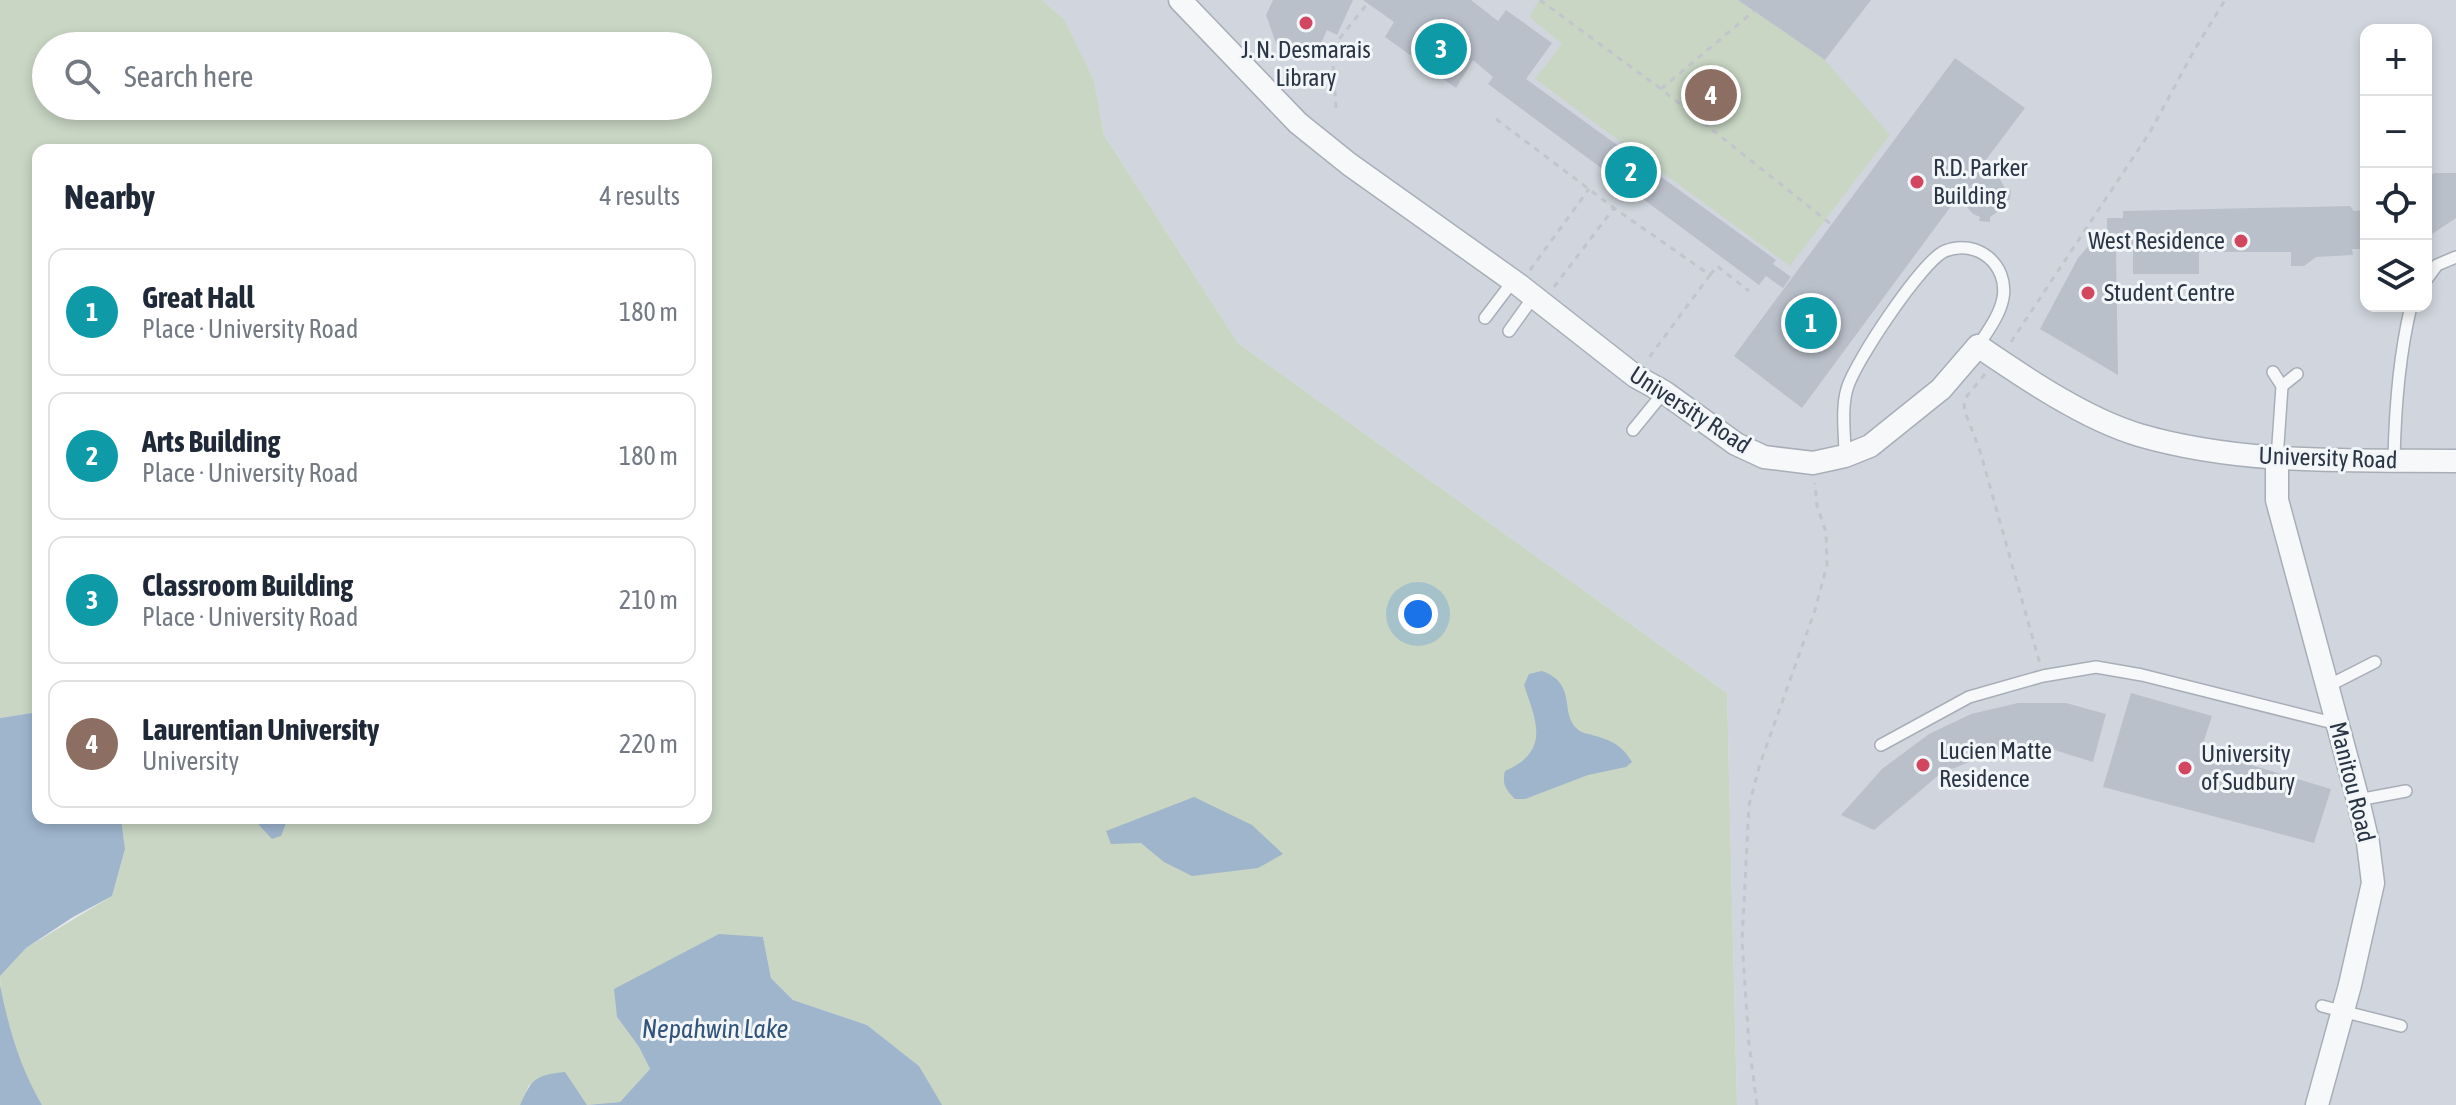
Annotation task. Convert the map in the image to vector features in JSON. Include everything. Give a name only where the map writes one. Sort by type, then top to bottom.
[{"type":"street","name":"University Road","points":[[1180,0],[1298,123],[1349,164],[1527,291],[1635,376],[1664,392],[1736,444],[1764,457],[1813,463],[1845,456],[1870,446],[1941,389],[1978,346],[2069,404],[2136,434],[2184,446],[2277,459],[2456,461]]},
{"type":"street","name":"Manitou Road","points":[[2277,459],[2277,500],[2358,800],[2373,883],[2333,1008],[2317,1105]]},
{"type":"lane","points":[[1845,456],[1846,393],[1852,373],[1922,273],[1943,252],[1957,247],[1975,249],[1992,259],[2001,274],[2004,288],[2003,302],[1978,346]]},
{"type":"lane","points":[[2432,272],[2437,265],[2456,257]]},
{"type":"lane","points":[[1485,318],[1527,291]]},
{"type":"lane","points":[[1509,331],[1527,291]]},
{"type":"lane","points":[[2394,460],[2404,335],[2410,312]]},
{"type":"lane","points":[[2273,372],[2282,386],[2277,459]]},
{"type":"lane","points":[[2282,386],[2297,374]]},
{"type":"lane","points":[[1633,430],[1664,392]]},
{"type":"lane","points":[[2328,686],[2375,662]]},
{"type":"lane","points":[[1881,745],[1969,697],[2043,676],[2096,667],[2142,675],[2338,725]]},
{"type":"lane","points":[[2358,800],[2406,791]]},
{"type":"lane","points":[[2333,1008],[2401,1026]]},
{"type":"path","points":[[1540,0],[1661,89],[1832,225]]},
{"type":"path","points":[[2008,347],[2150,132],[2225,0]]},
{"type":"path","points":[[1336,108],[1332,48],[1367,4]]},
{"type":"path","points":[[1661,89],[1754,11]]},
{"type":"path","points":[[1496,119],[1614,208],[1710,275]]},
{"type":"path","points":[[1527,291],[1589,189]]},
{"type":"path","points":[[1527,291],[1614,208]]},
{"type":"path","points":[[1635,376],[1717,266],[1749,291]]},
{"type":"path","points":[[1985,374],[1967,396],[1965,412],[1980,451],[2043,676]]},
{"type":"path","points":[[1757,1105],[1749,1044],[1742,941],[1749,805],[1827,565],[1826,532],[1817,506],[1813,463]]},
{"type":"shaded area","points":[[1042,0],[2456,0],[2456,1105],[1737,1105],[1727,693],[1238,343],[1104,135],[1094,80],[1064,19]]},
{"type":"green space","points":[[0,0],[1042,0],[1064,19],[1094,80],[1104,135],[1238,343],[1727,693],[1737,1105],[941,1105],[919,1066],[867,1025],[793,1000],[771,978],[763,937],[617,1017],[639,1047],[650,1069],[620,1102],[587,1105],[529,1085],[520,1105],[42,1105],[26,1076],[7,1026],[0,976],[26,948],[112,896],[125,849],[122,824],[712,824],[712,144],[32,144],[32,713],[0,718]]},
{"type":"green space","points":[[1539,0],[1738,0],[1825,60],[1890,135],[1790,266],[1535,79],[1562,44],[1529,17]]},
{"type":"water","points":[[1542,671],[1561,684],[1573,724],[1581,732],[1615,744],[1632,762],[1626,767],[1588,775],[1525,799],[1515,799],[1505,786],[1505,771],[1520,763],[1534,744],[1533,711],[1524,685],[1529,674]]},
{"type":"water","points":[[32,713],[32,824],[122,824],[125,849],[112,896],[26,948],[0,976],[0,718]]},
{"type":"water","points":[[1194,797],[1252,825],[1283,854],[1258,868],[1192,876],[1164,862],[1141,843],[1111,844],[1106,831]]},
{"type":"water","points":[[286,824],[281,836],[272,839],[259,825]]},
{"type":"water","name":"Nepahwin Lake","points":[[719,934],[763,937],[771,978],[793,1000],[867,1025],[919,1066],[942,1105],[587,1105],[620,1102],[650,1069],[639,1047],[617,1017],[614,989]]},
{"type":"water","points":[[0,985],[16,1046],[42,1105],[0,1105]]},
{"type":"water","points":[[565,1072],[587,1105],[520,1105],[536,1080]]},
{"type":"building","name":"J. N. Desmarais Library","points":[[1273,0],[1353,0],[1337,35],[1327,30],[1315,57],[1277,46],[1266,15]]},
{"type":"building","points":[[1363,0],[1471,0],[1498,21],[1506,10],[1552,43],[1526,79],[1776,260],[1773,264],[1791,277],[1783,288],[1766,276],[1759,285],[1488,84],[1493,77],[1473,60],[1456,88],[1385,37],[1394,22]]},
{"type":"building","points":[[1738,0],[1871,0],[1825,60]]},
{"type":"building","points":[[1955,58],[2025,108],[1976,173],[1988,172],[1998,176],[2006,190],[2011,190],[2010,200],[2006,200],[2004,207],[1990,217],[1990,222],[1979,221],[1980,217],[1964,204],[1963,190],[1802,408],[1734,356]]},
{"type":"building","points":[[2456,173],[2456,218],[2432,234],[2432,175]]},
{"type":"building","name":"West Residence","points":[[2350,206],[2354,211],[2360,210],[2360,249],[2352,249],[2353,255],[2316,257],[2304,266],[2291,266],[2291,252],[2199,252],[2199,274],[2133,274],[2133,250],[2116,250],[2116,233],[2107,233],[2107,218],[2123,218],[2123,211]]},
{"type":"building","name":"Student Centre","points":[[2090,244],[2116,250],[2118,375],[2040,329],[2078,258]]},
{"type":"building","name":"University of Sudbury","points":[[2131,693],[2212,716],[2201,750],[2331,789],[2314,843],[2103,787]]},
{"type":"building","name":"Lucien Matte Residence","points":[[2018,703],[2066,703],[2106,714],[2093,762],[2048,748],[1993,752],[1940,774],[1874,830],[1841,815],[1882,769],[1929,734],[1971,714]]},
{"type":"place","name":"J. N. Desmarais Library","points":[[1306,23]]},
{"type":"place","name":"Classroom Building","points":[[1441,49]]},
{"type":"place","name":"Laurentian University","points":[[1711,95]]},
{"type":"place","name":"Arts Building","points":[[1631,172]]},
{"type":"place","name":"R.D. Parker Building","points":[[1917,182]]},
{"type":"place","name":"West Residence","points":[[2241,241]]},
{"type":"place","name":"Student Centre","points":[[2088,293]]},
{"type":"place","name":"Great Hall","points":[[1811,323]]},
{"type":"place","name":"Lucien Matte Residence","points":[[1923,765]]},
{"type":"place","name":"University of Sudbury","points":[[2185,768]]}]
